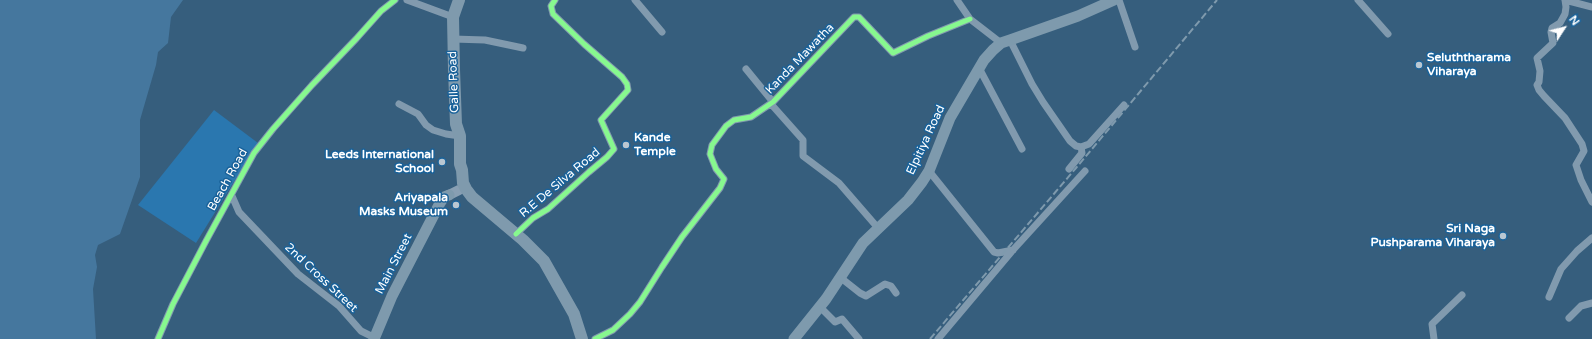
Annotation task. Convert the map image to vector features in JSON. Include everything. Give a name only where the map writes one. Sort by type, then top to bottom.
[{"type":"highway","name":"Galle Road","points":[[459,0],[453,17],[453,39],[456,124],[460,136],[460,164],[462,170],[462,180],[466,190],[476,201],[496,216],[501,223]]},
{"type":"highway","name":"Galle Road","points":[[460,164],[457,170],[457,182],[454,192],[464,197],[494,220],[501,223],[516,234],[544,262],[574,314],[582,339]]},
{"type":"main road","name":"Elpitiya Road","points":[[794,339],[820,307],[863,242],[908,200],[928,171],[950,118],[979,68],[993,50],[1005,42],[1078,16],[1114,0]]},
{"type":"main road","name":"Main Street","points":[[375,338],[392,296],[440,203],[444,197],[454,192]]},
{"type":"street","name":"Beach Road","points":[[158,339],[173,304],[254,154],[273,129],[381,11],[389,3],[395,0]]},
{"type":"street","points":[[407,0],[453,17]]},
{"type":"street","name":"R.E De Silva Road","points":[[516,234],[533,218],[548,209],[588,172],[607,157],[614,149],[612,141],[602,125],[601,120],[628,90],[627,84],[622,77],[584,44],[553,14],[551,6],[555,0]]},
{"type":"street","points":[[634,0],[662,32]]},
{"type":"street","points":[[957,0],[970,19],[1005,42],[1056,122],[1070,141],[1076,146],[1081,147],[1089,144],[1124,105]]},
{"type":"street","points":[[1119,0],[1135,47]]},
{"type":"street","points":[[1358,0],[1388,34]]},
{"type":"street","points":[[1592,7],[1565,0],[1565,14],[1560,23],[1552,28],[1551,32],[1553,43],[1537,58],[1540,71],[1538,85],[1544,96],[1565,118],[1582,144],[1584,151],[1583,155],[1576,165],[1581,180],[1592,202]]},
{"type":"street","name":"Kanda Mawatha","points":[[595,339],[614,330],[640,302],[682,237],[720,188],[724,179],[716,169],[710,154],[712,145],[720,133],[734,120],[751,117],[772,103],[854,18],[859,17],[894,53],[928,36],[970,19]]},
{"type":"street","points":[[453,39],[485,40],[523,48]]},
{"type":"street","points":[[979,68],[1022,149]]},
{"type":"street","points":[[746,69],[803,140],[803,156],[839,183],[878,228]]},
{"type":"street","points":[[399,104],[418,114],[426,126],[433,130],[460,136]]},
{"type":"street","points":[[1069,169],[1082,153],[1081,147]]},
{"type":"street","points":[[928,171],[994,252],[998,253],[1013,250]]},
{"type":"street","points":[[938,339],[1013,250],[1085,171]]},
{"type":"street","name":"2nd Cross Street","points":[[232,196],[239,212],[298,274],[339,306],[361,331],[375,338]]},
{"type":"street","points":[[223,210],[239,212]]},
{"type":"street","points":[[1549,297],[1561,269],[1577,250],[1592,238]]},
{"type":"street","points":[[840,278],[866,296],[884,284],[891,286],[896,293]]},
{"type":"street","points":[[1434,339],[1432,324],[1462,295]]},
{"type":"street","points":[[1569,318],[1581,306],[1592,303]]},
{"type":"street","points":[[820,307],[835,322],[842,319],[859,339]]},
{"type":"shaded area","points":[[0,0],[183,0],[171,17],[168,43],[158,52],[156,65],[140,120],[140,177],[120,234],[98,245],[95,255],[97,267],[93,289],[96,339],[0,339]]},
{"type":"shaded area","points":[[214,110],[258,143],[196,243],[138,205]]},
{"type":"railway","points":[[930,339],[1217,0]]},
{"type":"cycle path","points":[[158,339],[173,304],[254,153],[312,85],[381,11],[395,0]]},
{"type":"cycle path","points":[[516,234],[533,218],[548,209],[607,157],[614,149],[601,120],[628,90],[627,84],[622,77],[584,44],[553,14],[551,6],[555,0]]},
{"type":"cycle path","points":[[595,339],[613,330],[640,302],[682,237],[720,188],[724,179],[716,169],[710,154],[712,145],[726,126],[734,120],[751,117],[773,102],[854,17],[859,17],[893,53],[928,36],[970,19]]},
{"type":"place","name":"Seluththarama Viharaya","points":[[1419,65]]},
{"type":"place","name":"Kande Temple","points":[[626,145]]},
{"type":"place","name":"Leeds International School","points":[[442,162]]},
{"type":"place","name":"Ariyapala Masks Museum","points":[[456,205]]},
{"type":"place","name":"Sri Naga Pushparama Viharaya","points":[[1503,236]]}]
